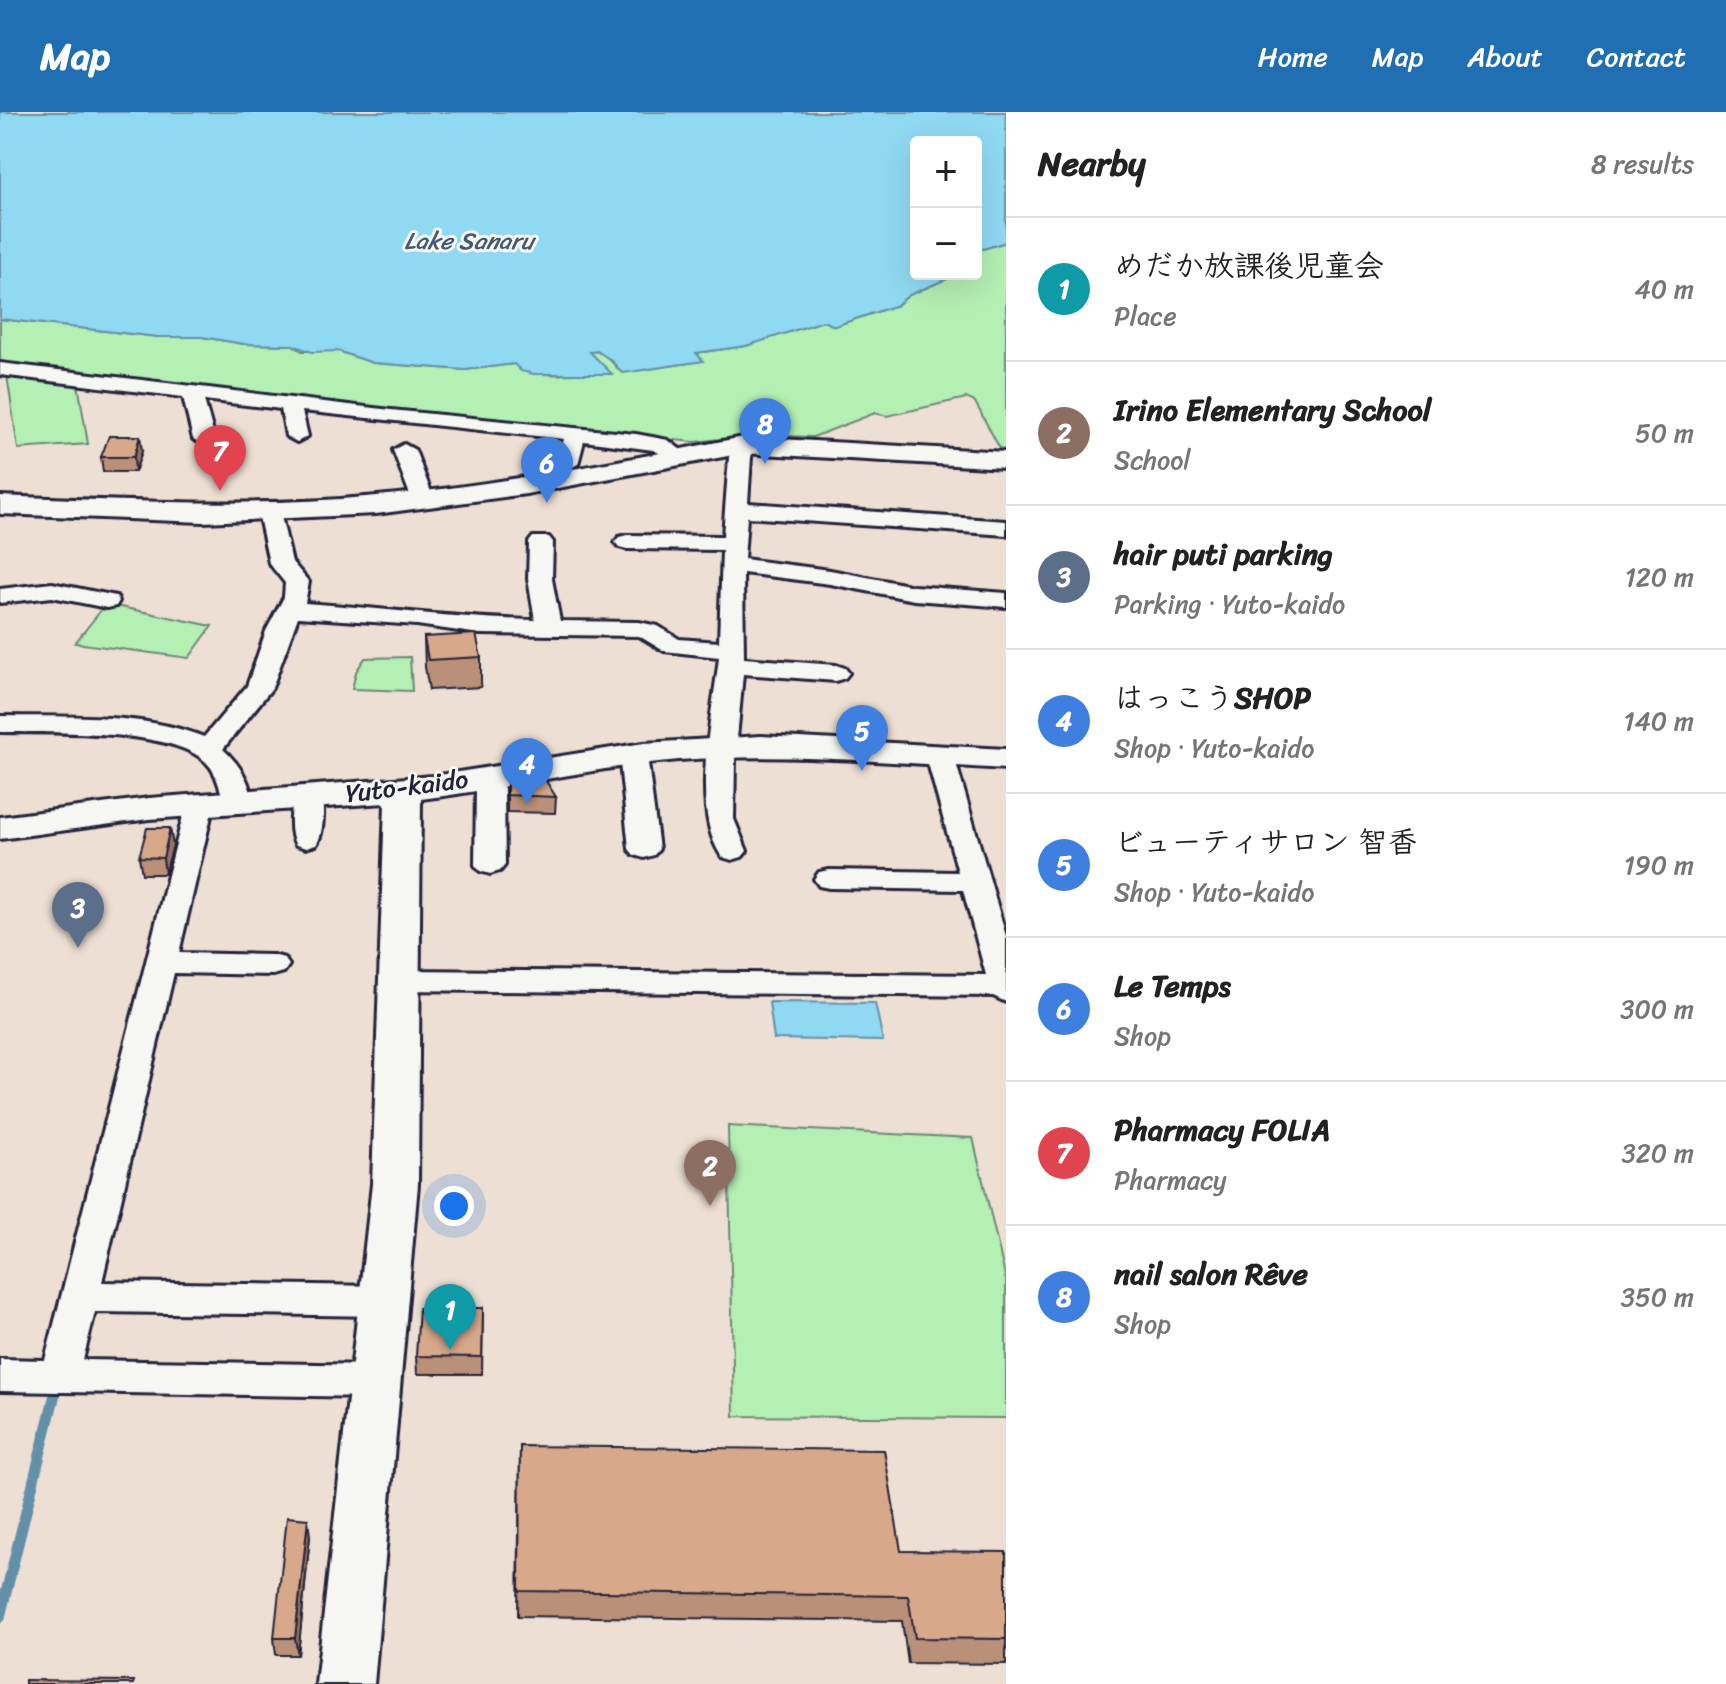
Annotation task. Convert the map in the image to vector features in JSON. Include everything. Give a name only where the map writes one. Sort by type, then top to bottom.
[{"type":"street","points":[[0,369],[648,441],[678,456]]},
{"type":"street","points":[[196,392],[193,396],[204,439]]},
{"type":"street","points":[[294,404],[291,408],[297,436]]},
{"type":"street","points":[[567,464],[576,434]]},
{"type":"street","points":[[732,851],[720,819],[732,658],[732,554],[740,457],[744,445]]},
{"type":"street","points":[[0,505],[127,513],[269,512],[423,500],[568,479],[744,445],[1006,460]]},
{"type":"street","points":[[404,450],[423,500]]},
{"type":"street","points":[[736,509],[1006,528]]},
{"type":"street","points":[[208,750],[259,688],[278,631],[298,589],[297,582],[281,563],[269,512]]},
{"type":"street","points":[[541,542],[540,579],[549,628]]},
{"type":"street","points":[[627,542],[732,554],[914,593],[1006,600]]},
{"type":"street","points":[[0,596],[52,590],[107,601]]},
{"type":"street","points":[[291,609],[417,618],[480,627],[639,629],[649,631],[673,646],[836,673]]},
{"type":"street","points":[[0,724],[138,733],[188,740],[208,750],[238,787],[238,800]]},
{"type":"street","name":"Yuto-kaido","points":[[0,828],[113,811],[197,803],[403,790],[630,754],[723,747],[796,747],[1006,759]]},
{"type":"street","points":[[630,754],[634,763],[644,849]]},
{"type":"street","points":[[400,980],[1005,989],[940,756]]},
{"type":"street","points":[[485,777],[490,788],[490,865]]},
{"type":"street","points":[[345,1684],[395,1184],[403,790]]},
{"type":"street","points":[[306,839],[308,796]]},
{"type":"street","points":[[60,1376],[197,816],[197,803]]},
{"type":"street","points":[[829,879],[975,881]]},
{"type":"street","points":[[161,963],[273,965]]},
{"type":"street","points":[[79,1297],[383,1301]]},
{"type":"street","points":[[0,1375],[375,1381]]},
{"type":"green space","points":[[1006,242],[1006,451],[1000,449],[975,402],[966,398],[887,416],[875,413],[813,437],[753,435],[695,442],[393,413],[0,366],[0,319],[158,337],[202,337],[244,344],[293,345],[302,351],[338,351],[373,363],[465,370],[514,364],[537,373],[611,374],[589,351],[595,351],[608,358],[622,373],[702,361],[696,353],[746,346],[823,321],[835,326],[897,305],[909,295],[944,280],[982,280],[982,249]]},
{"type":"green space","points":[[7,375],[78,384],[88,444],[18,449]]},
{"type":"green space","points":[[106,604],[212,626],[189,658],[75,643]]},
{"type":"green space","points":[[410,657],[412,691],[352,689],[356,672],[365,658]]},
{"type":"green space","points":[[728,1126],[973,1138],[1006,1280],[1006,1418],[734,1416]]},
{"type":"water","name":"Lake Sanaru","points":[[0,112],[1006,112],[1006,242],[982,249],[982,136],[910,136],[910,280],[944,280],[909,295],[897,305],[835,326],[823,321],[746,346],[696,353],[703,361],[622,373],[611,360],[597,351],[590,352],[612,374],[534,374],[521,371],[514,364],[465,370],[373,363],[338,351],[312,352],[293,345],[244,344],[202,337],[158,337],[0,319]]},
{"type":"water","points":[[769,1002],[875,1003],[883,1041],[774,1039]]},
{"type":"building","points":[[109,436],[140,436],[134,457],[101,457]]},
{"type":"building","points":[[476,634],[481,657],[428,660],[424,637]]},
{"type":"building","points":[[541,773],[556,797],[507,795],[507,781]]},
{"type":"building","points":[[147,828],[170,828],[163,858],[139,857]]},
{"type":"building","points":[[419,1308],[483,1308],[482,1357],[416,1356]]},
{"type":"building","points":[[520,1446],[884,1450],[901,1551],[1006,1552],[1006,1639],[915,1638],[908,1596],[519,1591]]},
{"type":"building","points":[[287,1517],[308,1519],[295,1638],[274,1638]]},
{"type":"building","points":[[25,1680],[134,1681],[133,1684],[25,1684]]},
{"type":"waterway","points":[[0,1617],[56,1390]]},
{"type":"place","name":"nail salon Rêve","points":[[765,464]]},
{"type":"place","name":"Pharmacy FOLIA","points":[[220,491]]},
{"type":"place","name":"Le Temps","points":[[547,503]]},
{"type":"place","name":"ビューティサロン 智香","points":[[862,771]]},
{"type":"place","name":"はっこうSHOP","points":[[527,804]]},
{"type":"place","name":"hair puti parking","points":[[78,948]]},
{"type":"place","name":"Irino Elementary School","points":[[710,1206]]},
{"type":"place","name":"めだか放課後児童会","points":[[450,1350]]}]
